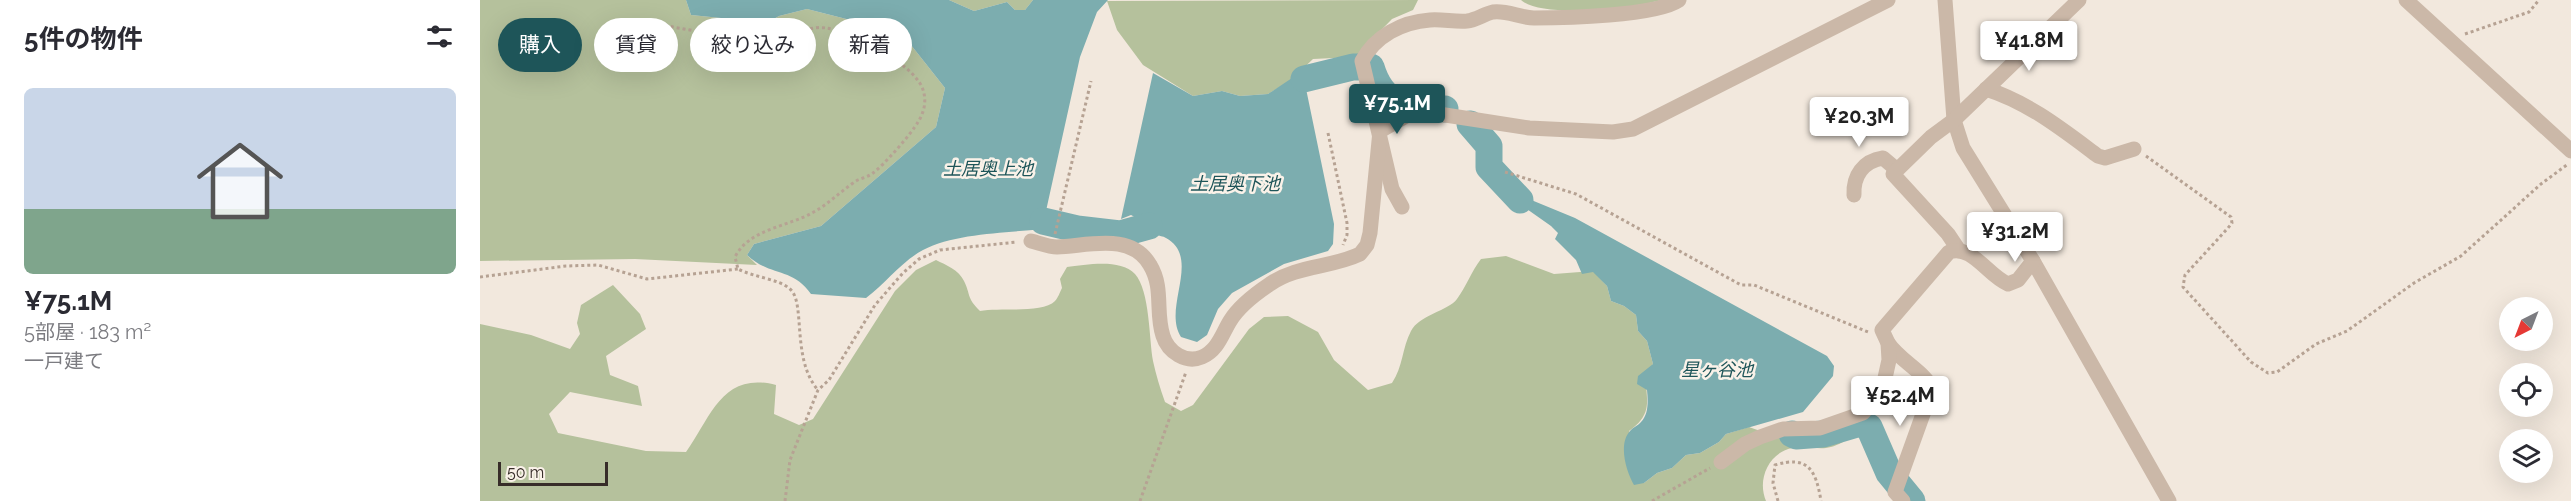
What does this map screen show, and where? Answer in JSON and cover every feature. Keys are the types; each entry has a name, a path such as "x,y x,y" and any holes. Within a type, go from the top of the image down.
{"street":[{"path":"1402,207 1392,189 1364,68 1367,52 1386,33 1405,25 1429,20 1467,21 1493,12 1531,18 1644,11 1664,7 1679,0"},
{"path":"1380,131 1406,116 1425,112 1529,128 1613,132 1633,129 1888,0"},
{"path":"1945,0 1954,120 1974,168 2033,261 2169,501"},
{"path":"1958,249 1948,234 1893,174 1931,137 1954,120 2079,0"},
{"path":"2406,0 2571,151"},
{"path":"1986,89 2004,95 2049,120 2098,156 2105,158 2134,149"},
{"path":"1031,241 1055,247 1107,242 1127,246 1140,253 1150,264 1159,285 1163,336 1178,356 1190,359 1203,357 1213,349 1242,306 1272,283 1291,272 1352,258 1360,254 1367,245 1380,131"},
{"path":"1854,195 1855,177 1869,162 1883,158 1896,170"},
{"path":"1721,462 1745,444 1768,434 1783,429 1820,428 1863,413 1881,393 1889,360 1885,325 1949,252 1958,249 1967,252 1998,280 2008,284 2018,280 2033,261"},
{"path":"1885,338 1898,357 1929,381 1932,389 1895,492 1903,501"}],"path":[{"path":"2450,40 2529,12 2539,0"},
{"path":"678,29 710,35 728,45 746,65 754,65 788,37 825,27 877,48 906,69 921,86 926,101 920,120 906,139 872,174 855,180 814,212 749,240 739,249 735,257 738,270"},
{"path":"1056,229 1091,81"},
{"path":"1326,264 1342,248 1347,235 1347,223 1328,133"},
{"path":"2134,149 2230,217 2232,223 2185,275 2183,287 2251,362 2268,373 2277,372 2316,344 2347,331 2414,283 2462,255 2541,184 2571,161"},
{"path":"1504,172 1576,194 1741,285 1754,285 1885,338"},
{"path":"785,501 790,460 818,390 830,380 875,304 919,259 940,250 969,245 1031,241"},
{"path":"480,277 566,266 598,265 647,279 738,270 760,279 777,282 790,289 797,298 801,359 808,379 818,390"},
{"path":"1140,501 1190,359"},
{"path":"1778,501 1773,483 1775,465 1796,460 1809,467 1819,486 1821,501"},
{"path":"1652,501 1721,462"}],"green space":[{"path":"480,0 686,0 691,15 721,18 690,18 690,72 816,72 816,18 776,18 807,9 842,18 828,18 828,72 912,72 912,46 945,88 936,127 821,226 754,244 747,255 757,265 635,259 480,261"},
{"path":"949,0 1033,0 1025,10 1015,10 1007,2 974,11"},
{"path":"1418,0 1413,10 1392,19 1355,57 1313,59 1290,81 1268,94 1240,96 1222,91 1193,96 1143,65 1117,30 1107,1"},
{"path":"1521,0 1661,0 1611,9 1567,10 1531,6"},
{"path":"1506,256 1554,274 1593,271 1607,286 1611,301 1624,306 1636,315 1638,331 1647,341 1653,364 1646,382 1645,414 1629,431 1644,483 1657,473 1672,468 1686,455 1700,453 1719,442 1726,434 1749,427 1777,437 1798,440 1839,433 1843,442 1828,448 1792,448 1777,455 1771,461 1764,476 1766,501 480,501 480,324 531,335 570,349 580,334 577,323 581,305 613,285 640,314 646,329 606,356 610,375 638,386 642,406 570,392 549,414 558,433 646,451 686,452 720,400 730,391 743,385 758,382 776,385 774,414 799,425 813,419 895,291 916,270 936,260 959,274 971,299 980,311 1031,309 1049,305 1059,295 1062,288 1060,279 1067,267 1112,264 1129,269 1135,274 1144,292 1153,361 1165,402 1181,411 1193,405 1249,329 1264,317 1288,316 1318,332 1334,360 1368,390 1392,383 1408,337 1415,326 1457,299 1481,259"}],"water":[{"name":"土居奥上池","path":"686,0 949,0 974,11 1007,2 1015,10 1025,10 1033,0 1108,0 1097,12 1080,57 1042,229 965,237 936,244 908,260 866,298 811,294 804,285 796,280 764,267 747,255 754,244 821,226 936,127 945,88 912,46 912,18 842,18 807,9 776,18 721,18 691,15"},
{"name":"土居奥下池","path":"1153,73 1193,96 1222,91 1240,96 1268,94 1298,74 1304,79 1334,224 1333,244 1328,251 1284,264 1232,293 1218,309 1207,335 1197,342 1181,337 1176,325 1182,270 1181,258 1176,247 1166,238 1154,233 1136,217 1131,215 1121,219"},
{"name":"星ヶ谷池","path":"1524,197 1575,218 1827,356 1834,366 1833,376 1803,412 1726,434 1719,442 1700,453 1686,455 1672,468 1657,473 1644,483 1634,485 1626,465 1624,443 1626,436 1644,419 1647,411 1647,390 1637,384 1638,376 1653,364 1647,341 1638,331 1636,315 1624,306 1611,301 1607,286 1593,272 1582,274 1576,260 1555,239 1558,233 1521,205 1520,200"}],"waterway":[{"path":"1304,79 1353,67 1371,67 1376,81 1390,98 1409,106 1445,109"},
{"path":"1470,124 1489,146 1489,167 1520,200"},
{"path":"1043,221 1077,229 1120,234 1149,226"},
{"path":"1792,434 1796,436 1823,434 1860,423 1869,427 1889,473 1912,501"}]}
